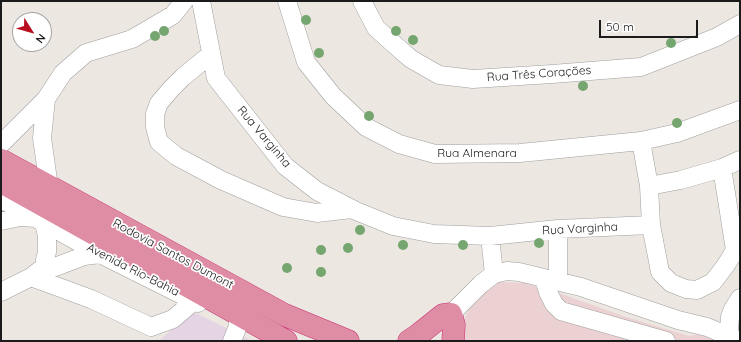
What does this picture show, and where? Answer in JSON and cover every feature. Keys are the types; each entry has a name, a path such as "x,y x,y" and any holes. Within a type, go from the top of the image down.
{"highway":[{"name":"Rodovia Santos Dumont","path":"1,160 285,315 348,341"},
{"name":"Rodovia Santos Dumont","path":"1,182 198,298 236,327 286,341"},
{"path":"409,341 444,315 451,314 454,324 453,341"}],"street":[{"path":"1,144 46,99 63,73 86,53 132,38 173,15 184,1"},
{"name":"Rua Varginha","path":"201,1 216,78 285,166 317,190 352,209 393,226 434,234 490,236 558,229 651,225"},
{"name":"Rua Almenara","path":"287,1 306,62 333,96 366,127 399,144 435,154 520,153 641,141 678,133 740,110"},
{"name":"Rua Três Corações","path":"362,1 376,28 411,59 439,75 473,78 641,67 717,37 740,24"},
{"path":"211,54 183,77 159,103 155,114 155,127 159,142 176,156 215,177 283,207 317,213 352,209"},
{"path":"46,99 42,138 49,187"},
{"path":"641,141 649,186 651,225 660,272 671,284 686,289 697,290 713,282 738,246 722,168"},
{"path":"649,186 681,180 722,168 740,160"},
{"name":"Avenida Rio-Bahia","path":"1,198 100,254 198,298"},
{"path":"1,221 20,217 40,220 47,236 47,252 45,260 48,265 55,267 84,256 100,254"},
{"path":"558,229 546,305 547,314 550,318 621,341"},
{"path":"490,236 494,274"},
{"path":"1,292 31,277 48,265"},
{"path":"451,314 481,284 494,274 507,271 519,272 550,284 581,287 678,320 707,327 735,339"},
{"path":"31,277 90,300 151,327 173,319 198,298"},
{"path":"550,284 554,304 561,311 666,341"},
{"path":"707,327 737,303"},
{"path":"735,339 729,329 729,323 730,317 737,303"},
{"path":"236,327 266,341"}],"shaded area":[{"path":"497,282 525,283 559,293 623,316 689,336 716,332 740,307 740,341 457,341 457,333 476,296"},
{"path":"192,311 252,341 159,341"}]}
